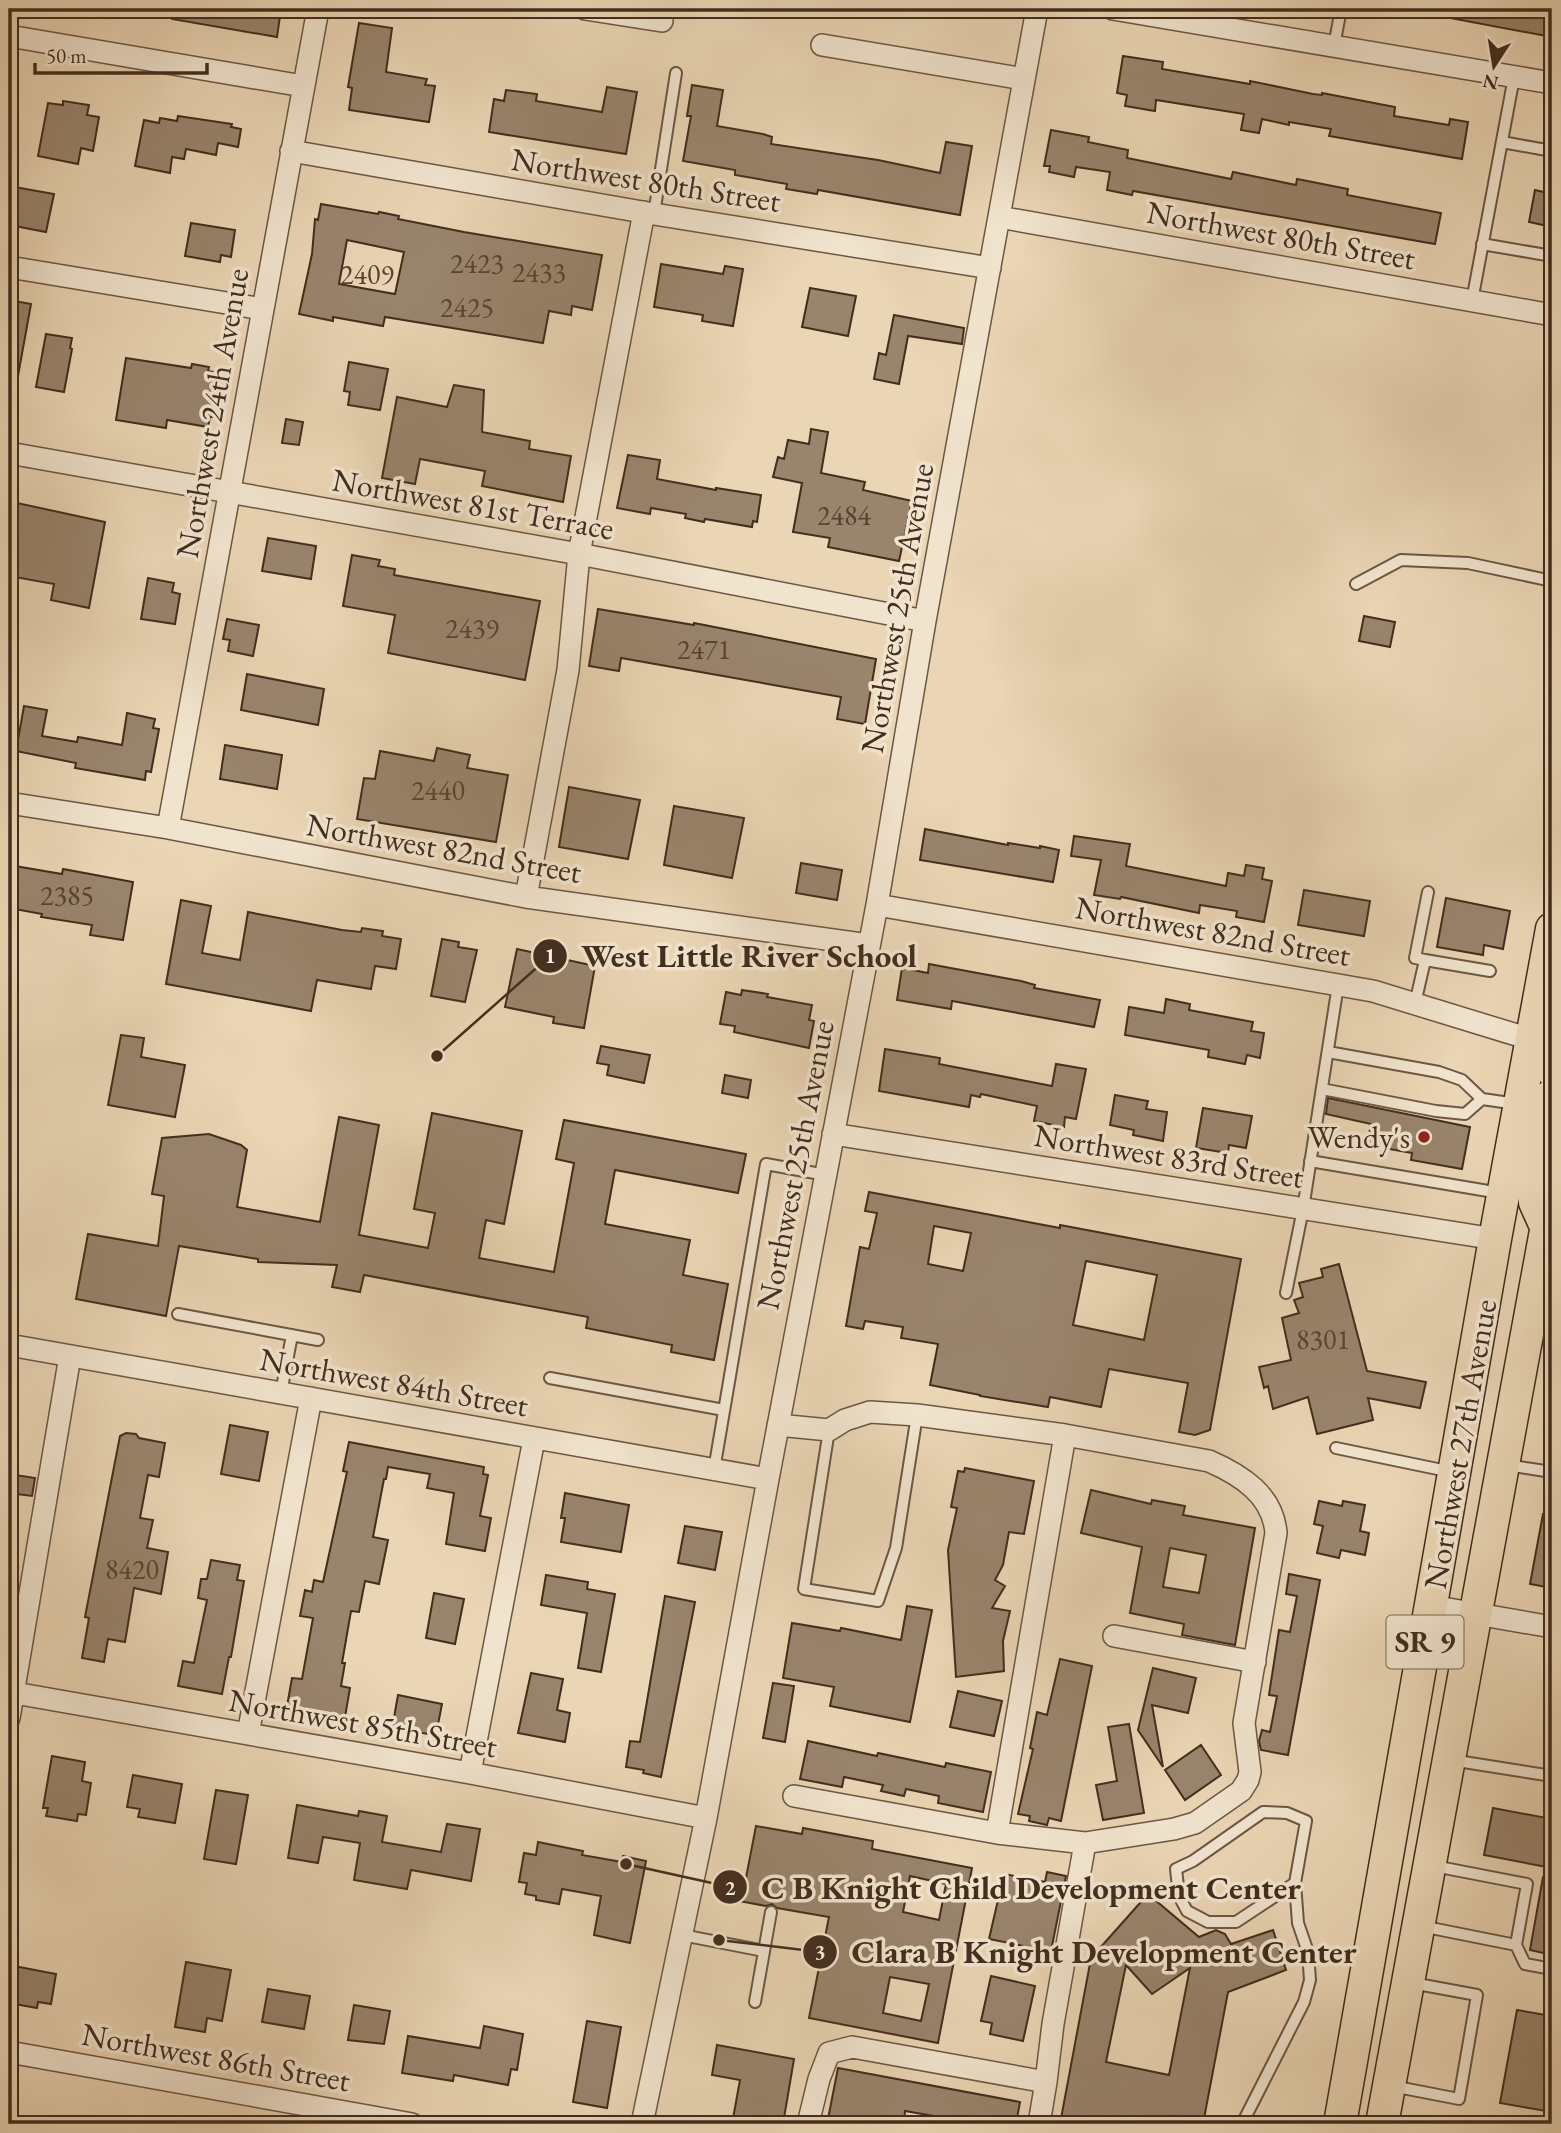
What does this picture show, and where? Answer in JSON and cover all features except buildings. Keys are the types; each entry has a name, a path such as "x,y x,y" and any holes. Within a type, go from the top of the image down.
{"main road":[{"name":"Northwest 27th Avenue","path":"1340,2124 1495,1240 1533,1040 1548,982 1552,929"},
{"path":"1533,1040 1547,1056 1552,1070"},
{"path":"1550,1212 1539,1215 1534,1190 1552,1095"},
{"name":"Northwest 27th Avenue","path":"1382,2124 1550,1212"},
{"path":"1495,1240 1523,1261 1536,1282"}],"street":[{"name":"Northwest 24th Avenue","path":"168,828 318,9"},
{"path":"585,9 662,21"},
{"name":"Northwest 25th Avenue","path":"642,2124 706,1818 877,905 925,621 1037,9"},
{"path":"1113,9 1552,83"},
{"path":"9,36 303,86"},
{"path":"822,45 1024,79"},
{"name":"Northwest 80th Street","path":"291,151 990,268"},
{"path":"526,897 568,670 579,554 649,213"},
{"name":"Northwest 80th Street","path":"999,217 1552,315"},
{"path":"9,267 263,309"},
{"name":"Northwest 81st Terrace","path":"9,453 579,554 925,621"},
{"name":"Northwest 82nd Street","path":"9,803 168,828 526,897 869,945"},
{"name":"Northwest 82nd Street","path":"877,905 1373,991 1533,1040"},
{"name":"Northwest 83rd Street","path":"833,1134 1495,1240"},
{"name":"Northwest 84th Street","path":"9,1345 768,1479"},
{"path":"9,1718 11,1693 70,1356"},
{"path":"248,1734 311,1398"},
{"path":"778,1425 829,1430 845,1420 870,1412 917,1415 1065,1435 1209,1461 1231,1471 1260,1493 1275,1519 1276,1533 1244,1723 1250,1772 1248,1780 1241,1791 1195,1823 1174,1829 1086,1843 997,1833 794,1796"},
{"path":"997,1833 1065,1435"},
{"path":"470,1773 534,1439"},
{"path":"1431,1606 1552,1628"},
{"path":"1114,1636 1255,1662"},
{"name":"Northwest 85th Street","path":"11,1693 470,1773 706,1818"},
{"path":"1039,2124 1053,2024 1086,1843"},
{"path":"808,2124 818,2079 829,2053 852,2047 1046,2082"},
{"name":"Northwest 86th Street","path":"9,2052 412,2124"}],"lane":[{"path":"1335,46 1341,9"},
{"path":"649,213 676,73"},
{"path":"1472,301 1514,77"},
{"path":"1502,142 1552,151"},
{"path":"1482,244 1552,256"},
{"path":"1356,584 1401,560 1468,563 1552,581"},
{"path":"1428,892 1415,958 1490,971"},
{"path":"1415,1004 1425,960"},
{"path":"1286,1293 1303,1209 1338,985"},
{"path":"1328,1052 1439,1072 1462,1080 1482,1099 1520,1105"},
{"path":"1322,1089 1465,1114 1482,1099"},
{"path":"1310,1161 1504,1194"},
{"path":"714,1470 766,1164 826,1175"},
{"path":"178,1314 318,1340"},
{"path":"281,1393 292,1335"},
{"path":"550,1378 724,1409"},
{"path":"829,1430 804,1589 878,1601 896,1548 917,1415"},
{"path":"1336,1448 1455,1473"},
{"path":"1504,1465 1552,1472"},
{"path":"1450,1760 1552,1776"},
{"path":"1242,2124 1304,2001 1310,1980 1308,1952 1298,1923 1295,1883 1306,1821 1287,1814 1263,1812 1193,1861 1176,1869 1179,1896 1187,1911 1209,1922 1236,1922 1295,1883"},
{"path":"1430,1865 1527,1884 1516,1945 1525,1964 1552,1969"},
{"path":"755,2002 771,1912"},
{"path":"1419,1926 1516,1945"},
{"path":"682,1935 764,1951"},
{"path":"1389,2086 1459,2099 1477,1995 1408,1982"}],"place":[{"name":"West Little River School","path":"437,1056"},
{"name":"Wendy's","path":"1424,1137"},
{"name":"C B Knight Child Development Center","path":"626,1864"},
{"name":"Clara B Knight Development Center","path":"719,1940"}]}
